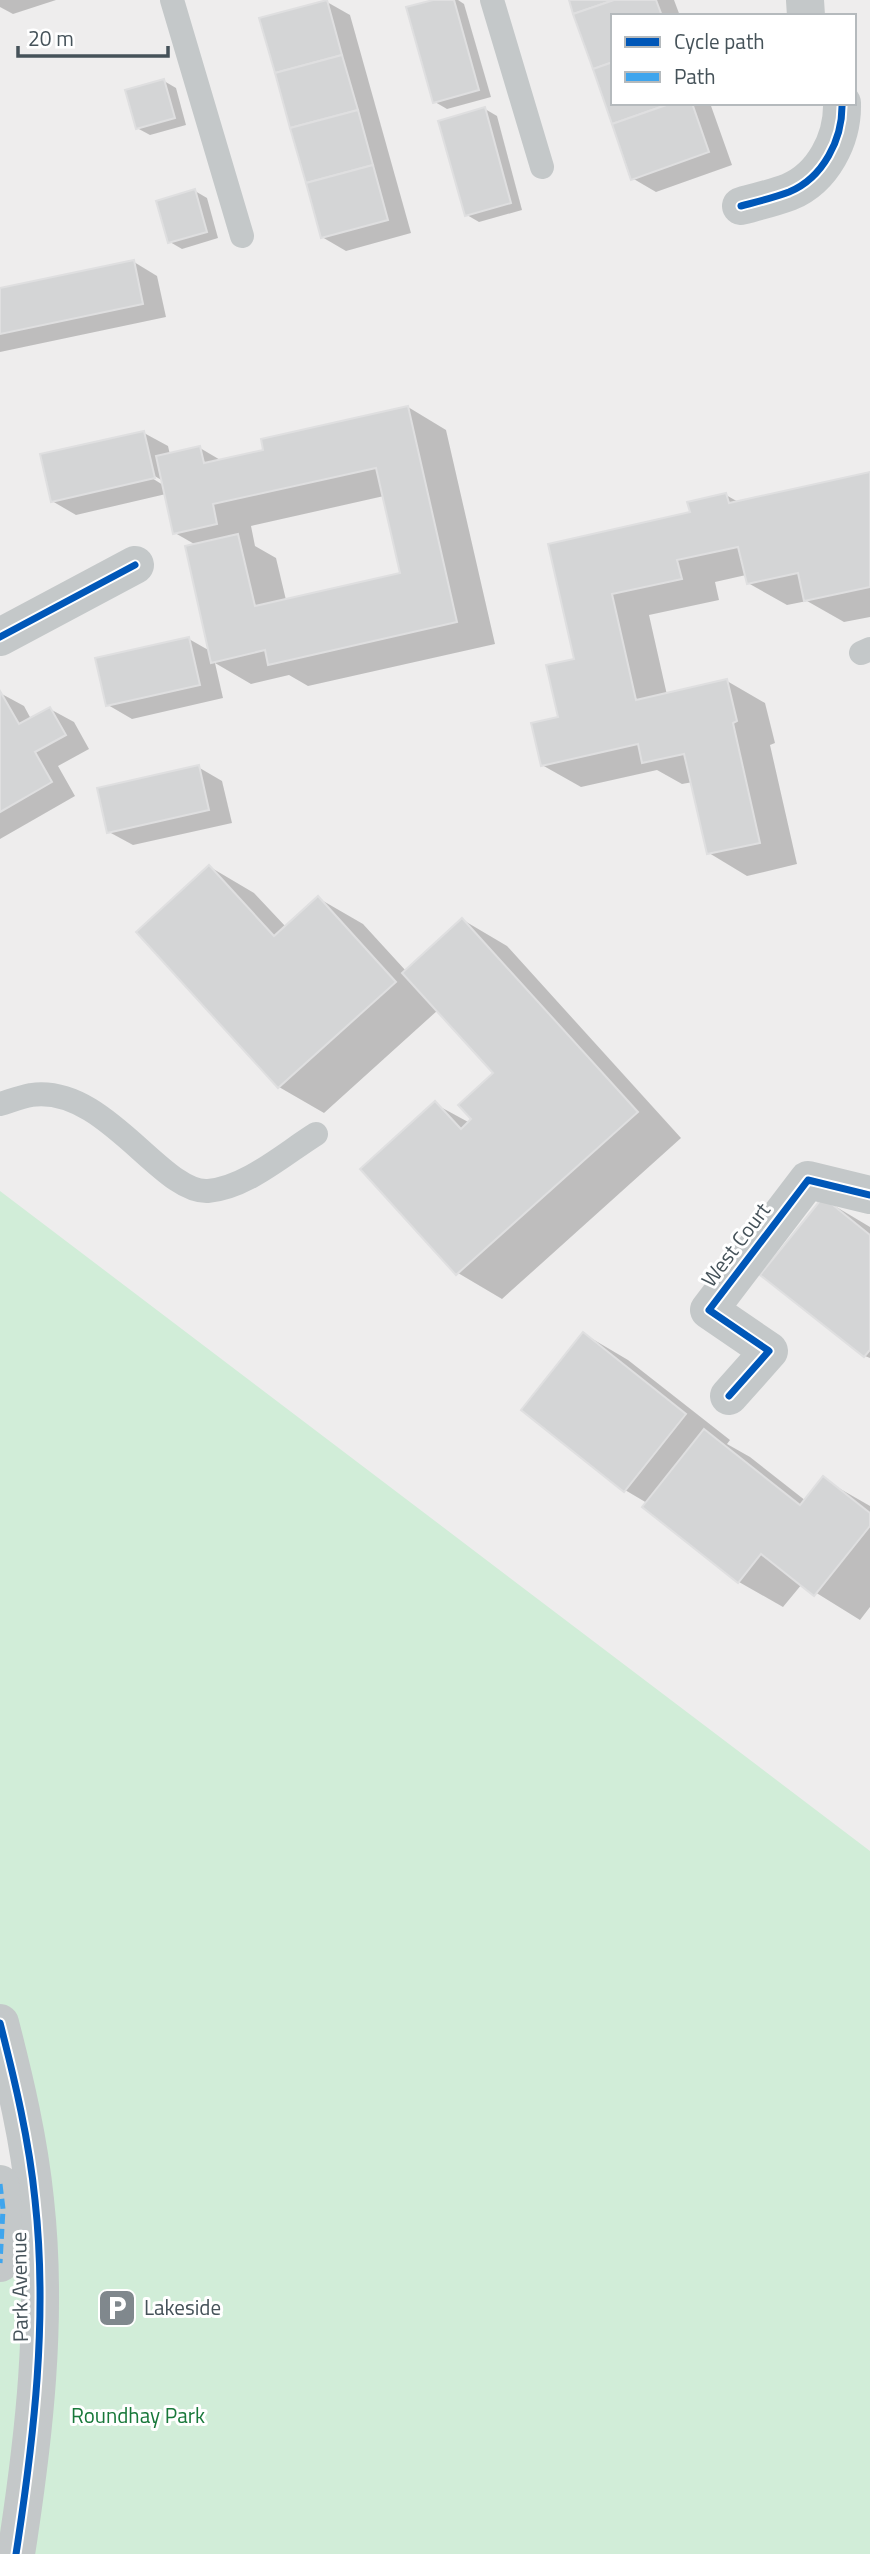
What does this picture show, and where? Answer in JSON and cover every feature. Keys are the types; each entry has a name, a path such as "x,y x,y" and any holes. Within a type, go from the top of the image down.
{"street":[{"path":"741,206 790,192 818,173 836,141 842,105"},
{"path":"0,637 135,565"},
{"name":"West Court","path":"729,1396 769,1351 709,1310 808,1180 870,1195"},
{"name":"Park Avenue","path":"0,2023 19,2097 35,2200 38,2341 34,2421 16,2554"},
{"path":"0,2184 3,2209 0,2263"}],"lane":[{"path":"172,0 242,236"},
{"path":"492,0 542,167"},
{"path":"0,1104 32,1095 62,1098 112,1123 190,1189 208,1191 234,1185 316,1134"}],"green space":[{"name":"Roundhay Park","path":"0,1191 870,1851 870,2554 0,2554 0,2196 35,2200 0,2023"}],"building":[{"path":"327,0 342,55 275,73 259,18"},
{"path":"433,0 454,0 479,90 433,103 406,7"},
{"path":"569,0 614,0 573,14"},
{"path":"614,0 656,0 661,14 611,14 611,63 593,69 573,14"},
{"path":"342,55 358,110 290,128 275,73"},
{"path":"611,63 611,105 666,105 612,124 593,69"},
{"path":"164,79 175,118 136,129 125,90"},
{"path":"666,105 693,105 709,152 631,180 612,124"},
{"path":"485,107 511,203 465,216 438,121"},
{"path":"358,110 373,165 306,183 290,128"},
{"path":"373,165 388,220 321,238 306,183"},
{"path":"195,189 207,232 168,243 156,201"},
{"path":"134,260 143,304 0,334 0,288"},
{"path":"408,406 457,622 268,665 265,650 211,663 185,546 238,534 255,606 400,573 376,468 213,504 217,524 173,534 156,456 200,446 204,463 263,450 261,439"},
{"path":"144,431 155,478 51,502 40,454"},
{"path":"870,472 870,587 804,601 798,573 747,584 738,547 677,560 682,579 612,594 636,700 727,679 737,721 733,723 760,843 707,854 684,754 642,763 638,744 541,766 531,723 558,717 546,665 574,659 548,544 690,512 687,502 726,493 729,503"},
{"path":"189,637 200,685 106,706 95,658"},
{"path":"0,691 19,724 50,707 66,735 35,752 52,782 0,812"},
{"path":"199,765 209,810 107,833 97,788"},
{"path":"209,865 274,936 318,896 396,982 278,1088 136,932"},
{"path":"462,918 638,1112 456,1275 360,1169 435,1101 461,1129 471,1119 458,1105 493,1073 402,973"},
{"path":"823,1197 870,1235 870,1350 864,1357 760,1275"},
{"path":"583,1332 686,1414 624,1492 521,1410"},
{"path":"704,1429 800,1505 823,1476 870,1513 870,1526 814,1596 761,1554 738,1583 642,1507"}],"marked path":[{"path":"0,2184 3,2209 0,2263"}],"cycle path":[{"path":"741,206 789,192 812,177 829,156 835,143 842,105"},
{"path":"0,637 135,565"},
{"path":"729,1396 769,1351 709,1310 808,1180 870,1195"},
{"path":"0,2023 29,2155 39,2244 37,2378 16,2554"}],"place":[{"name":"Lakeside","path":"117,2308"}]}
